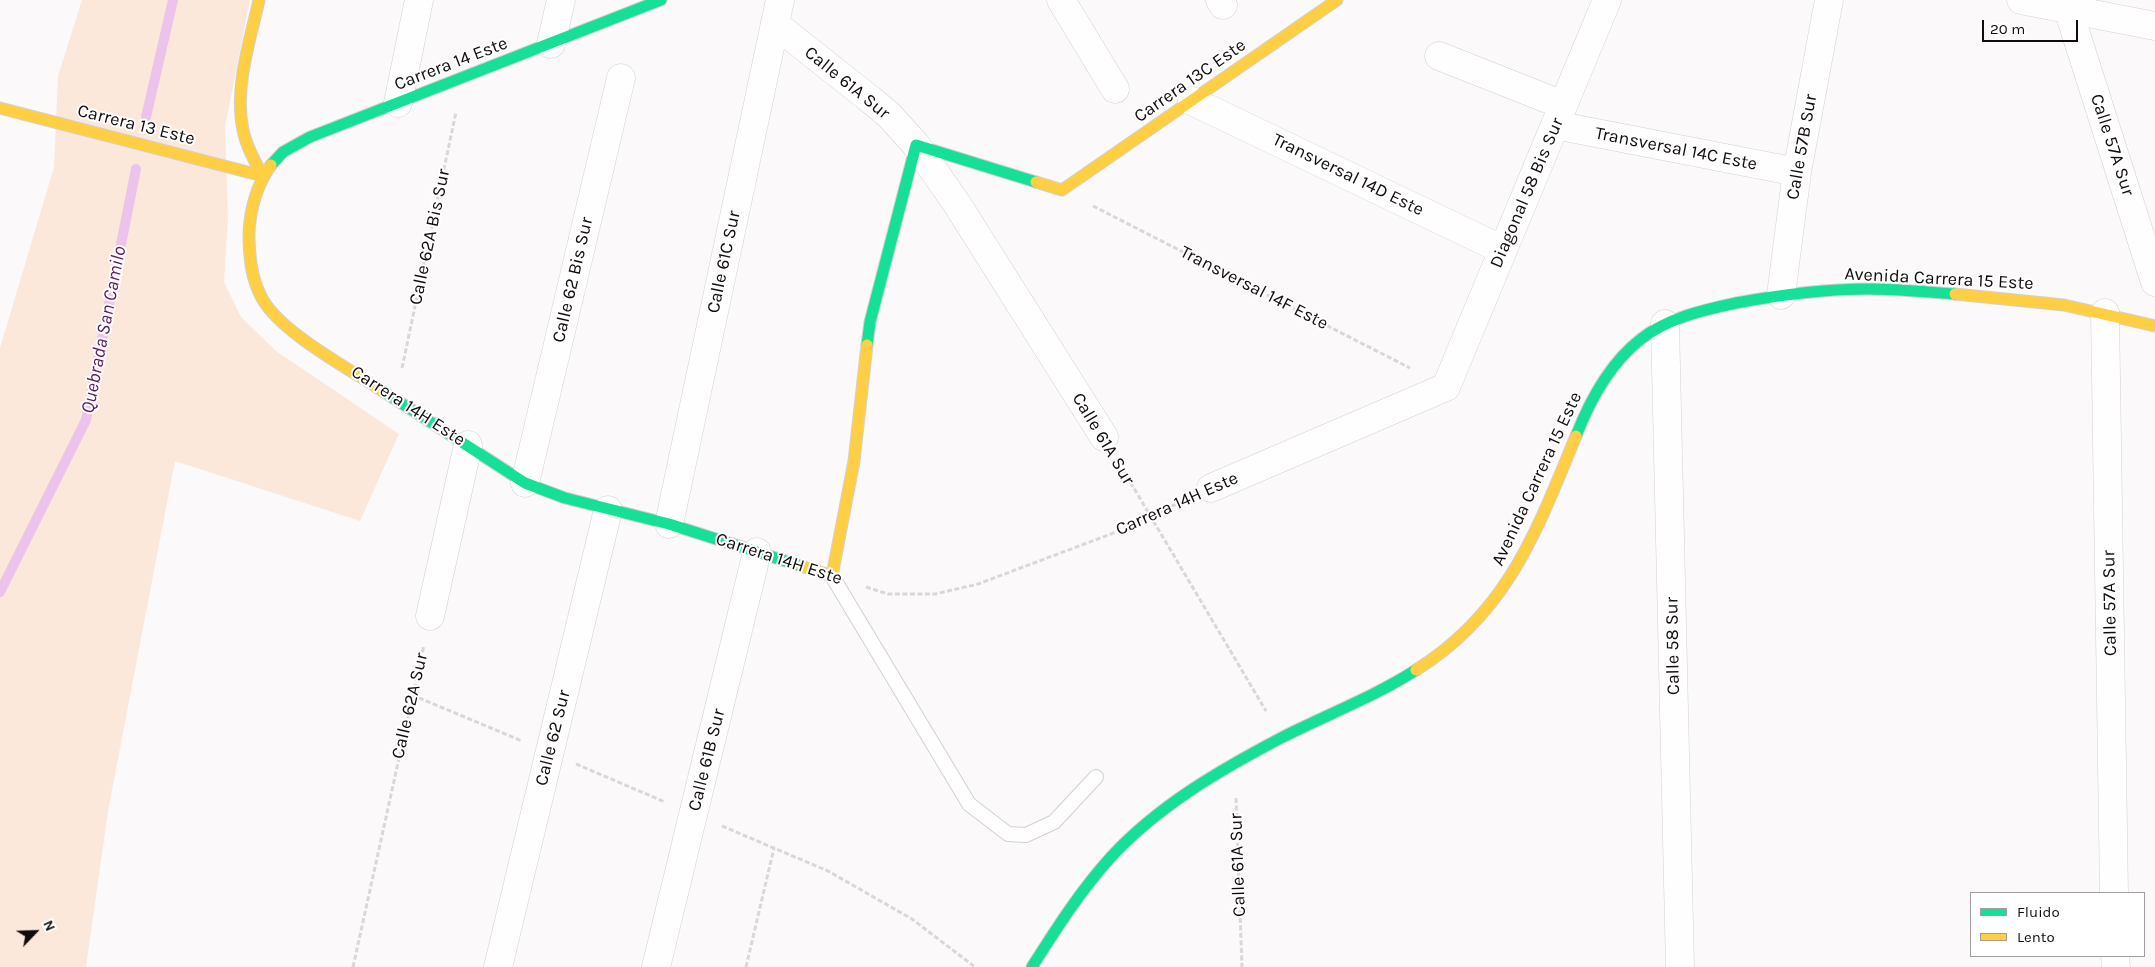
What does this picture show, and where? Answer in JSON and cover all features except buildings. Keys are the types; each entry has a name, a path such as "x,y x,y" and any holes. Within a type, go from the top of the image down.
{"street":[{"path":"260,0 244,78 242,106 243,129 251,154 263,176"},
{"path":"398,103 419,0"},
{"path":"552,44 561,0"},
{"name":"Carrera 14 Este","path":"263,176 276,158 304,140 661,0"},
{"path":"1061,0 1115,89"},
{"name":"Carrera 13C Este","path":"1062,190 1337,0"},
{"name":"Diagonal 58 Bis Sur","path":"1446,387 1607,0"},
{"name":"Calle 57B Sur","path":"1781,295 1797,172 1829,0"},
{"path":"2020,0 2155,26"},
{"name":"Calle 57A Sur","path":"2068,9 2155,282"},
{"name":"Calle 61A Sur","path":"777,12 877,105 916,146 957,204 1104,438"},
{"name":"Calle 61C Sur","path":"669,524 777,12"},
{"name":"Transversal 14C Este","path":"1439,56 1559,115 1797,172"},
{"name":"Calle 62 Bis Sur","path":"525,482 621,78"},
{"name":"Transversal 14D Este","path":"1192,100 1503,250"},
{"name":"Carrera 13 Este","path":"0,108 263,176"},
{"path":"832,576 854,461 870,322 916,146"},
{"name":"Calle 61A Sur","path":"916,146 1062,190"},
{"name":"Carrera 14H Este","path":"263,176 252,212 248,236 248,261 262,298 273,313 294,333 525,482 565,498 669,524 832,576"},
{"name":"Avenida Carrera 15 Este","path":"1032,967 1094,876 1126,842 1161,812 1235,763 1282,738 1392,686 1428,664 1472,627 1499,595 1526,554 1584,415 1596,392 1614,367 1636,343 1665,324 1690,314 1720,306 1781,295 1858,289 2015,299 2105,313 2155,326"},
{"name":"Calle 57A Sur","path":"2105,313 2114,892"},
{"name":"Calle 58 Sur","path":"1665,324 1680,967"},
{"name":"Carrera 14H Este","path":"1211,488 1446,387"},
{"path":"430,616 468,445"},
{"name":"Calle 62 Sur","path":"498,967 608,510"},
{"name":"Calle 61B Sur","path":"656,967 757,552"}],"lane":[{"path":"832,576 969,804 976,810 1008,834 1026,834 1054,822 1096,778"}],"path":[{"name":"Calle 62A Bis Sur","path":"396,398 464,77"},
{"name":"Transversal 14F Este","path":"1062,190 1446,387"},
{"name":"Calle 61A Sur","path":"1104,438 1282,738"},
{"name":"Carrera 14H Este","path":"832,576 888,594 935,594 978,584 1111,534 1211,488"},
{"name":"Calle 62A Sur","path":"352,967 430,616"},
{"name":"Calle 61A Sur","path":"1235,763 1242,967"},
{"path":"746,967 774,848"},
{"path":"912,919 974,967"}],"shaded area":[{"path":"82,0 250,0 225,127 228,218 224,282 241,317 276,351 399,434 360,521 175,461 108,811 86,967 0,967 0,348 54,167 58,76"}],"waterway":[{"name":"Quebrada San Camilo","path":"146,117 173,0"},
{"name":"Quebrada San Camilo","path":"0,592 86,420 136,169"}],"traffic: fast":[{"path":"271,165 283,152 310,137 661,0"},
{"path":"867,345 870,322 916,145 1036,182"},
{"path":"1576,436 1602,383 1620,359 1641,339 1674,320 1736,303 1818,291 1879,289 1955,294"},
{"path":"384,392 525,483 565,498 669,524 801,566"},
{"path":"1032,967 1089,883 1129,839 1169,805 1213,776 1258,750 1384,689 1416,670"}],"traffic: slow":[{"path":"259,0 244,65 240,98 246,142 263,176"},
{"path":"1036,182 1062,190 1337,0"},
{"path":"0,108 263,176"},
{"path":"271,165 258,189 249,233 250,259 253,276 259,292 273,313 301,338 384,392"},
{"path":"1955,294 2064,305 2155,326"},
{"path":"801,566 832,576 854,461 867,345"},
{"path":"1416,670 1448,647 1474,623 1497,596 1516,567 1532,536 1576,436"}]}
